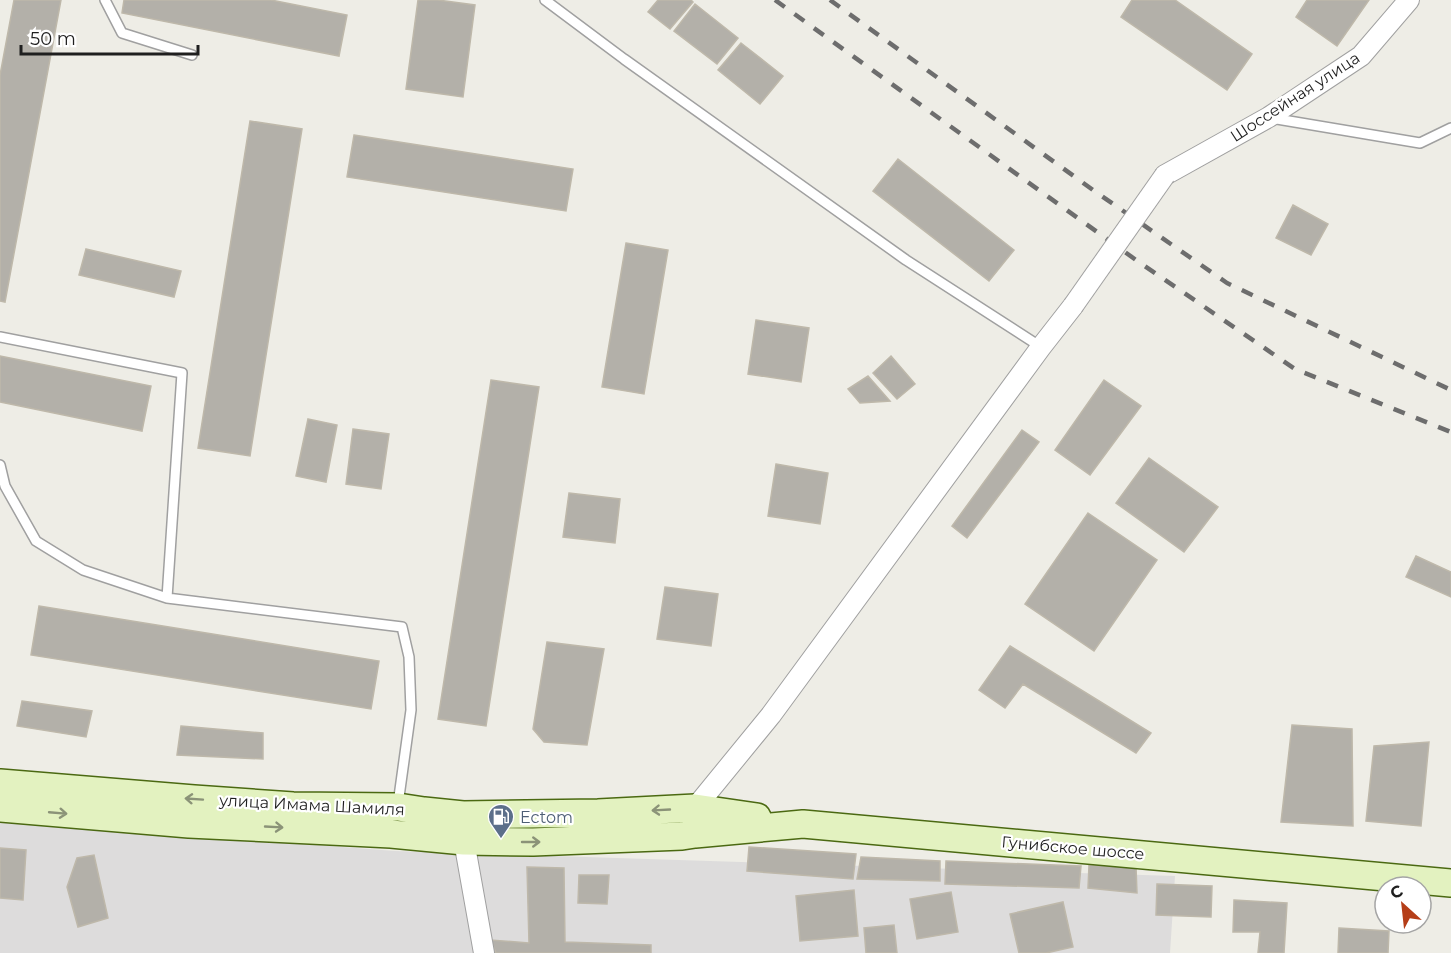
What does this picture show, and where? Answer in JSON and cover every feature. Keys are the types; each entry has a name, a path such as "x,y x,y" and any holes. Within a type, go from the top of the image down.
{"main road":[{"name":"улица Имама Шамиля","path":"0,783 293,806 398,807 424,811 464,828 544,842 682,837 695,821"},
{"name":"улица Имама Шамиля","path":"0,808 189,824 402,835 464,828"},
{"name":"Гунибское шоссе","path":"695,821 803,824 1451,883"}],"street":[{"name":"Шоссейная улица","path":"1041,347 1166,175 1269,117 1361,56 1409,0"},
{"path":"695,821 1041,347"},
{"path":"464,828 484,953"}],"lane":[{"path":"105,0 122,33 192,55"},
{"path":"545,0 906,260 1041,347"},
{"path":"1269,117 1420,142 1451,128"},
{"path":"0,337 182,373 167,598"},
{"path":"0,465 6,486 36,541 83,570 167,598 402,627 409,657 411,710 398,807"}],"shaded area":[{"path":"0,821 395,851 1175,876 1170,953 0,953"}],"building":[{"path":"14,0 61,0 5,302 0,301 0,75"},
{"path":"124,0 271,0 347,15 339,56 122,13"},
{"path":"418,0 475,5 463,97 406,89"},
{"path":"658,0 691,0 693,2 670,29 648,12"},
{"path":"1132,0 1175,0 1252,54 1227,90 1121,17"},
{"path":"1307,0 1369,0 1337,46 1296,17"},
{"path":"695,4 738,38 717,64 674,31"},
{"path":"741,43 783,76 760,104 718,70"},
{"path":"250,121 302,129 250,456 198,448"},
{"path":"354,135 573,169 566,211 347,177"},
{"path":"898,159 1014,250 989,281 873,191"},
{"path":"1293,205 1328,224 1311,255 1276,238"},
{"path":"626,243 668,250 644,394 602,387"},
{"path":"86,249 181,271 174,297 79,275"},
{"path":"756,320 809,328 801,382 748,374"},
{"path":"0,356 151,386 142,431 0,402"},
{"path":"891,356 915,384 897,399 873,373"},
{"path":"868,376 890,401 860,403 848,389"},
{"path":"491,380 539,387 486,726 438,719"},
{"path":"1104,380 1141,406 1090,475 1055,450"},
{"path":"308,419 337,425 326,482 296,476"},
{"path":"353,429 389,434 381,489 346,484"},
{"path":"1022,430 1039,442 967,538 952,526"},
{"path":"1149,458 1218,507 1184,552 1116,503"},
{"path":"776,464 828,473 820,524 768,516"},
{"path":"569,493 620,499 615,543 563,537"},
{"path":"1088,513 1157,560 1094,651 1025,604"},
{"path":"1416,556 1451,572 1451,597 1406,577"},
{"path":"665,587 718,594 711,646 657,639"},
{"path":"39,606 379,661 371,709 31,655"},
{"path":"547,642 604,649 587,745 544,742 533,729"},
{"path":"1010,646 1151,733 1136,753 1023,684 1005,708 979,690"},
{"path":"22,701 92,711 86,737 17,726"},
{"path":"1292,725 1352,729 1353,826 1281,822"},
{"path":"181,726 263,733 263,759 177,755"},
{"path":"1429,742 1421,826 1366,821 1374,746"},
{"path":"749,847 856,854 853,879 747,871"},
{"path":"0,848 26,850 23,900 0,898"},
{"path":"94,855 108,918 78,927 67,887 77,858"},
{"path":"861,857 940,861 940,881 857,879"},
{"path":"946,861 1081,866 1079,888 945,884"},
{"path":"1089,865 1136,867 1137,893 1088,888"},
{"path":"527,867 564,868 565,942 651,945 651,953 496,953 491,940 529,943"},
{"path":"579,875 609,875 607,904 578,903"},
{"path":"1157,884 1212,886 1211,917 1156,915"},
{"path":"854,890 858,936 800,941 796,896"},
{"path":"951,892 958,932 917,939 910,899"},
{"path":"1234,900 1287,903 1284,953 1258,953 1260,932 1233,932"},
{"path":"1063,902 1073,947 1046,953 1019,953 1010,914"},
{"path":"894,925 897,953 866,953 864,928"},
{"path":"1339,928 1373,930 1373,935 1389,935 1388,953 1338,953"}],"railway":[{"path":"775,0 1136,260 1295,369 1451,432"},
{"path":"830,0 1093,190 1227,283 1451,390"}],"place":[{"name":"Ectom","path":"501,840"}]}
